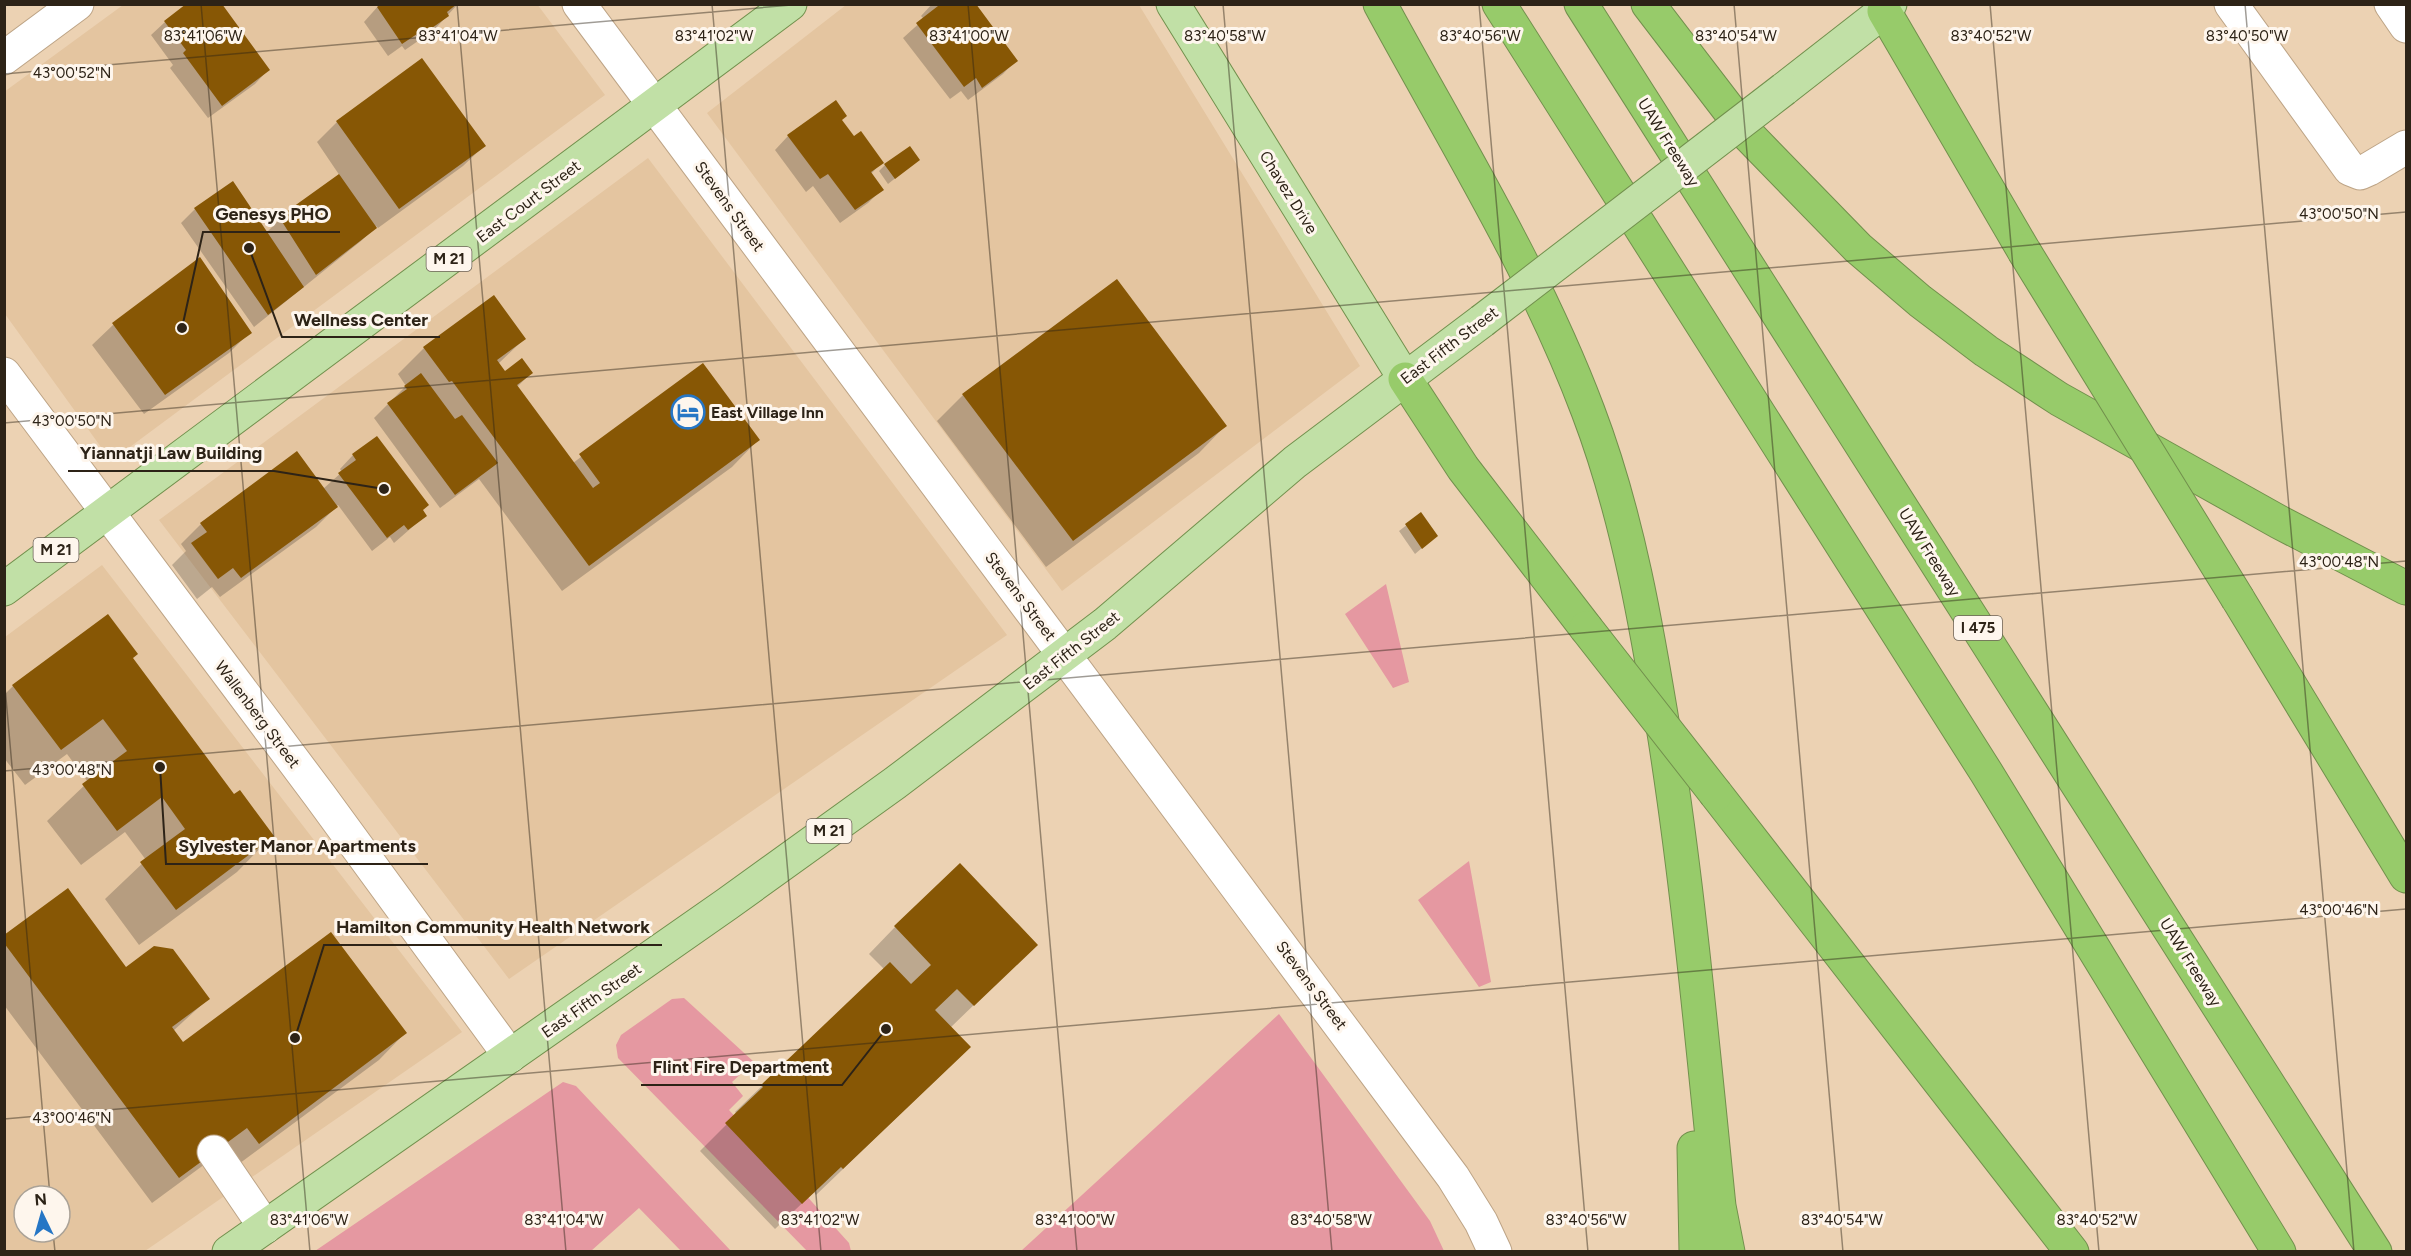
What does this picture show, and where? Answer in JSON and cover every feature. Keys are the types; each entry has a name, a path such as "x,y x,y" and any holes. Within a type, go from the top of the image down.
{"highway":[{"path":"1380,4 1524,270 1564,354 1589,412 1620,510 1639,587 1653,662 1679,828 1719,1206 1728,1251"},
{"path":"1499,4 1986,772 2279,1251"},
{"name":"UAW Freeway","path":"1581,4 2375,1251"},
{"path":"1648,4 1749,136 1858,248 1920,301 1986,351 2059,399 2279,522 2406,588"},
{"path":"1885,7 2024,251 2406,876"},
{"path":"1405,379 1463,468 2072,1251"},
{"path":"2279,522 2406,600"},
{"path":"1679,828 1694,1148 1696,1251"}],"main road":[{"name":"East Court Street","path":"4,589 790,4"},
{"name":"Chavez Drive","path":"1173,4 1405,379"},
{"name":"East Fifth Street","path":"229,1251 797,855 1065,655 1121,611 1269,484 1784,89 1885,7"}],"street":[{"path":"4,58 77,4"},
{"name":"Stevens Street","path":"579,4 1454,1177 1481,1222 1495,1251"},
{"path":"2231,4 2350,169 2360,172 2404,154"},
{"path":"2391,4 2406,26"},
{"name":"Wallenberg Street","path":"4,374 510,1056"},
{"path":"214,1152 265,1227"}],"shaded area":[{"path":"537,4 605,95 111,461 5,314 4,92 123,5"},
{"path":"846,5 1139,5 1360,366 1062,591 707,113"},
{"path":"648,158 1007,635 509,979 159,520"},
{"path":"102,565 462,1032 145,1251 5,1252 5,637"},
{"path":"1386,584 1409,682 1393,688 1345,614"},
{"path":"1469,861 1491,982 1479,987 1418,900"},
{"path":"684,998 754,1062 732,1082 743,1096 729,1110 849,1243 851,1251 807,1251 618,1058 616,1045 621,1035 672,999"},
{"path":"1279,1014 1430,1221 1444,1251 1021,1251"},
{"path":"563,1082 576,1086 731,1251 681,1251 639,1208 591,1251 315,1251"}],"building":[{"path":"186,4 222,4 270,70 222,106 183,53 186,50 164,21"},
{"path":"381,4 457,4 447,12 449,16 419,37 417,34 402,44 377,7"},
{"path":"937,4 976,4 1018,61 982,88 976,78 964,87 916,23 938,6"},
{"path":"422,58 486,146 399,209 336,121"},
{"path":"836,100 847,116 842,120 854,136 861,131 884,163 871,172 884,190 855,210 828,174 820,179 787,135"},
{"path":"910,146 920,160 895,179 884,164"},
{"path":"339,174 377,228 316,275 279,217"},
{"path":"233,181 304,287 268,315 194,208"},
{"path":"200,257 252,333 165,395 112,323"},
{"path":"1117,279 1227,426 1073,541 962,394"},
{"name":"East Village Inn","path":"494,295 526,339 497,360 505,371 522,358 533,373 517,385 593,488 600,483 579,454 703,363 760,440 589,566 452,381 449,382 423,347"},
{"path":"421,373 455,419 462,415 498,463 455,495 387,403 407,389 404,386"},
{"path":"377,436 429,505 423,510 427,516 408,530 404,525 387,538 338,473 356,460 352,454"},
{"path":"297,451 338,507 241,578 233,568 218,579 191,543 207,532 200,523"},
{"path":"1421,512 1438,536 1422,549 1405,524"},
{"path":"108,614 138,654 133,658 234,794 240,790 274,836 176,910 140,862 185,829 162,797 117,831 82,784 127,751 103,719 61,750 12,685"},
{"path":"960,863 1038,945 974,1006 957,989 935,1010 971,1047 843,1169 841,1167 802,1204 725,1123 763,1087 761,1085 890,962 911,984 931,965 894,926"},
{"path":"68,888 126,967 154,946 173,949 210,999 172,1027 183,1042 331,932 407,1033 259,1144 247,1128 179,1178 4,943 4,935"}],"place":[{"name":"Wellness Center","path":"249,248"},
{"name":"Genesys PHO","path":"182,328"},
{"name":"East Village Inn","path":"688,412"},
{"name":"Yiannatji Law Building","path":"384,489"},
{"name":"Sylvester Manor Apartments","path":"160,767"},
{"name":"Flint Fire Department","path":"886,1029"},
{"name":"Hamilton Community Health Network","path":"295,1038"}]}
